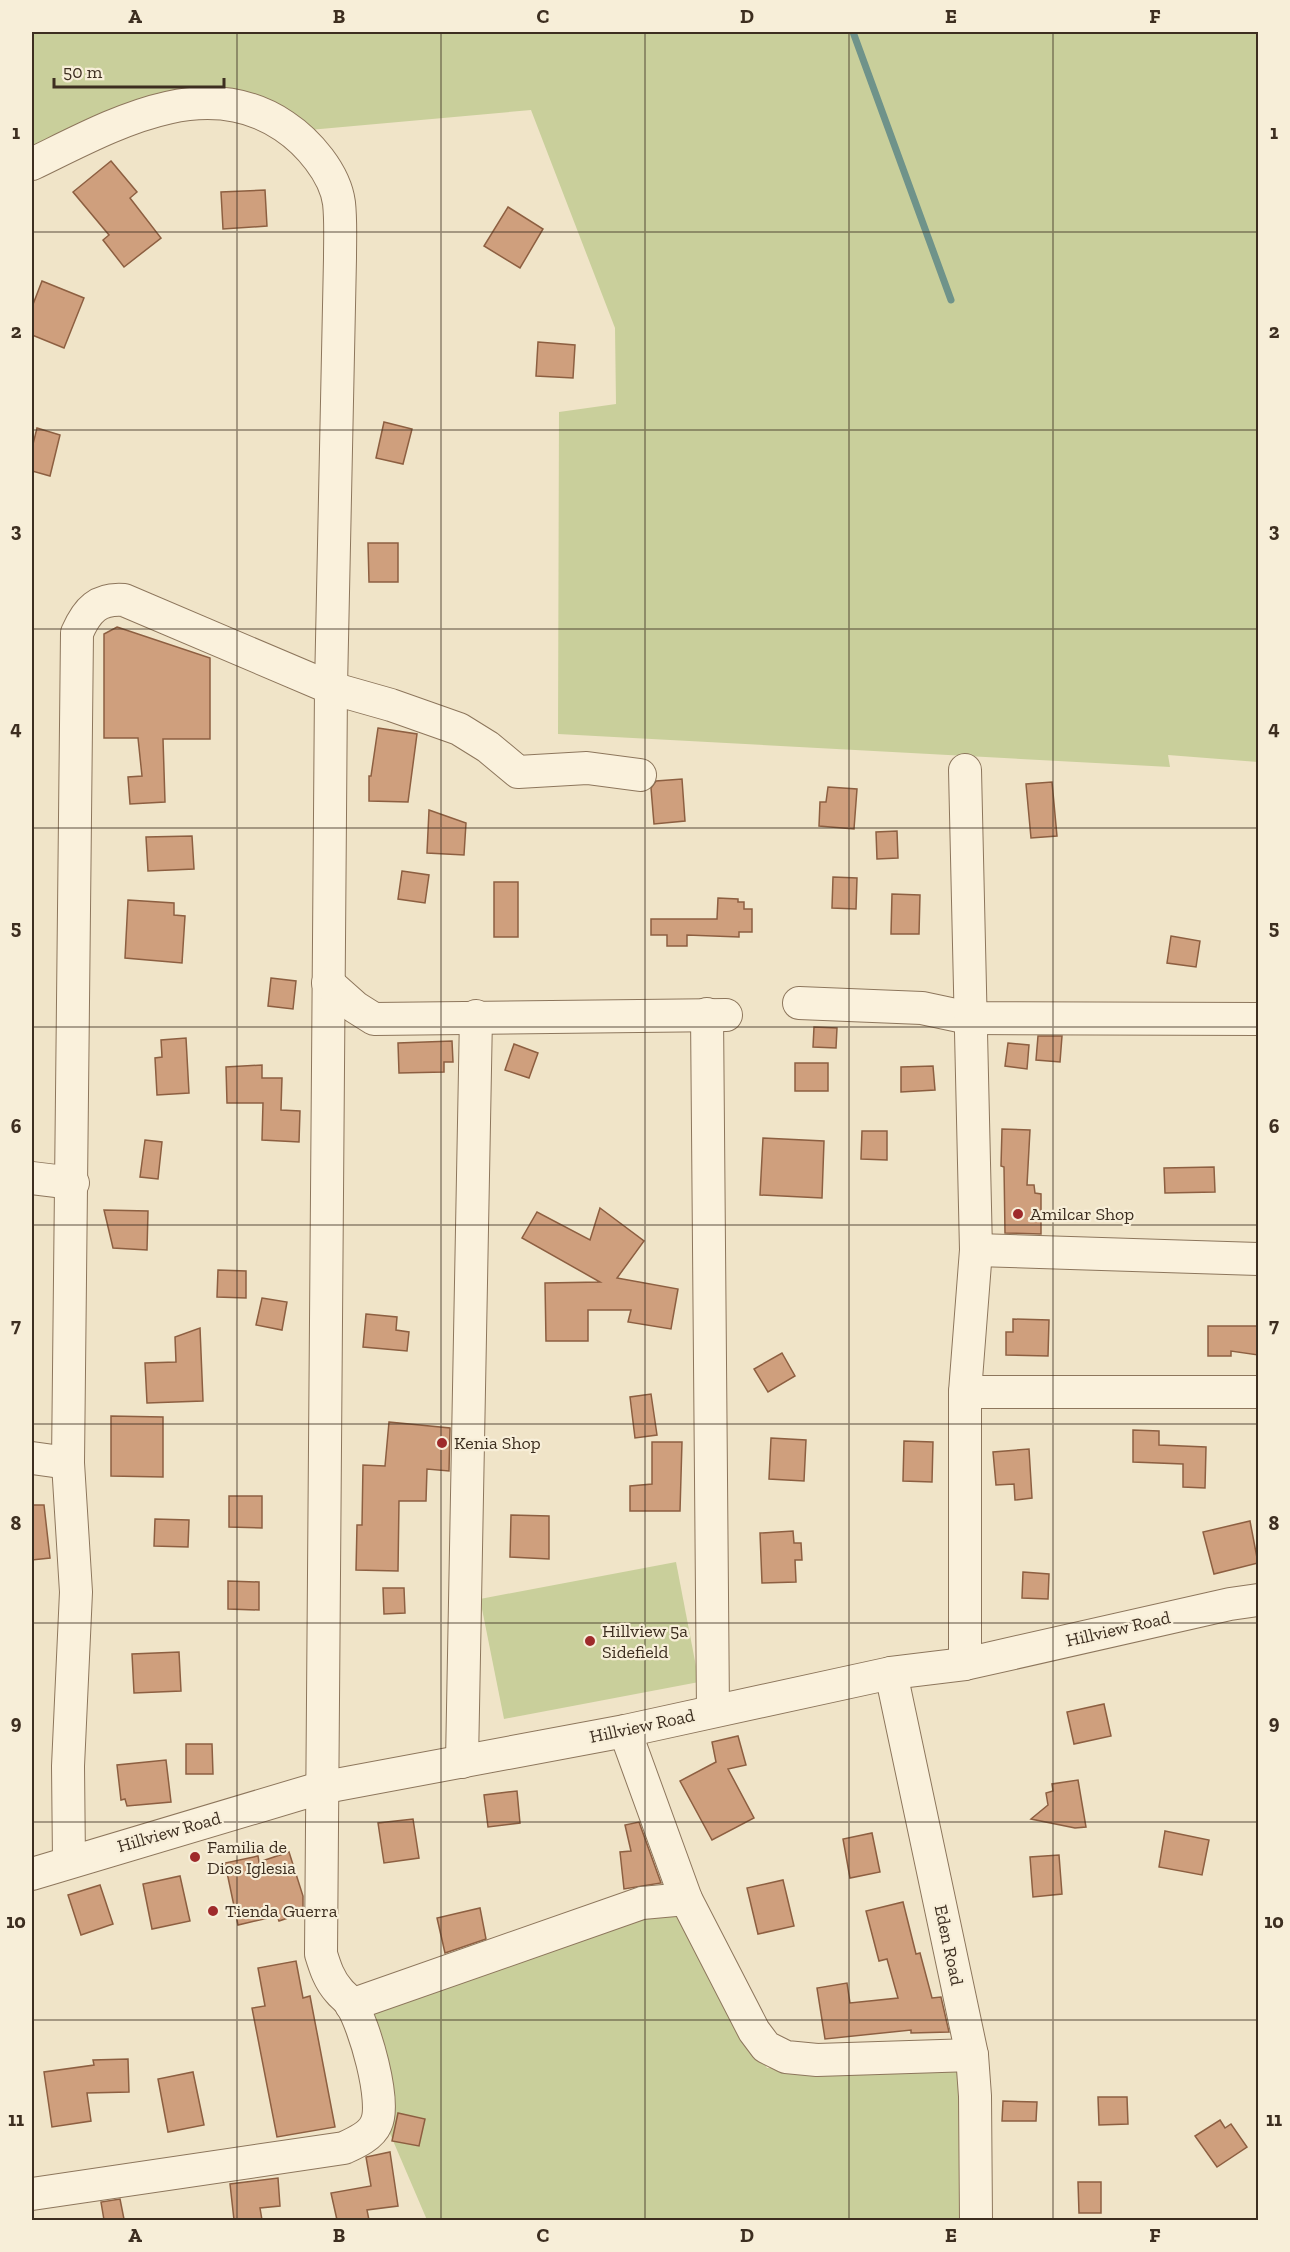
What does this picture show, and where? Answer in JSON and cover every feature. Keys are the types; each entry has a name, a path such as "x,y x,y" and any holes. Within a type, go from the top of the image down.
{"street":[{"path":"32,164 122,121 194,103 219,101 245,106 272,118 298,135 331,178 339,201 340,258 331,688 320,1788 321,1954 332,1980 351,2005 378,2080 381,2107 376,2125 362,2139 344,2148 32,2194"},
{"path":"69,1861 68,1766 76,1592 68,1463 77,633 82,620 92,609 108,599 124,600 331,688 391,705 459,729 488,747 518,771 587,768 640,775"},
{"path":"965,770 976,1250 965,1392 965,1664"},
{"path":"328,983 355,1007 374,1019 476,1016 716,1015 714,1711"},
{"path":"799,1003 922,1008 969,1018 1258,1019"},
{"path":"462,1762 476,1016"},
{"path":"32,1178 72,1183"},
{"path":"976,1250 1258,1259"},
{"path":"965,1392 1258,1392"},
{"path":"32,1458 68,1463"},
{"name":"Hillview Road","path":"32,1874 69,1861 320,1788 625,1731 891,1673 965,1664 1230,1604 1258,1600"},
{"name":"Eden Road","path":"891,1673 972,2055 975,2096 976,2220"},
{"path":"625,1731 686,1899 754,2031 766,2047 786,2057 817,2060 972,2055"},
{"path":"351,2005 642,1903 686,1899"}],"green space":[{"path":"32,32 1258,32 1258,762 1168,755 1170,767 558,734 559,412 616,404 615,328 531,110 298,131 245,102 32,156"},
{"name":"Hillview 5a Sidefield","path":"676,1562 699,1682 504,1719 480,1599"},
{"path":"675,1908 767,2068 957,2062 967,2220 427,2220 388,2129 361,2013"}],"building":[{"path":"111,161 137,192 130,198 161,238 124,267 103,240 109,235 73,192"},
{"path":"265,190 267,226 223,229 221,192"},
{"path":"508,207 543,229 520,268 484,246"},
{"path":"42,281 84,298 64,348 32,335 32,307"},
{"path":"538,342 575,345 573,378 536,376"},
{"path":"384,422 412,429 403,464 376,458"},
{"path":"37,428 60,435 50,476 32,471 32,448"},
{"path":"368,543 398,543 398,582 369,582"},
{"path":"117,627 210,658 210,739 163,739 165,802 130,804 128,777 142,776 138,738 104,738 104,634"},
{"path":"378,728 417,734 408,802 369,801 369,776 371,776"},
{"path":"682,779 685,821 654,824 651,788 656,781"},
{"path":"1052,782 1057,836 1031,838 1026,784"},
{"path":"828,787 857,789 854,829 819,826 820,802 826,802"},
{"path":"429,810 466,823 464,855 427,853"},
{"path":"897,831 898,858 877,859 876,832"},
{"path":"192,836 194,869 148,871 146,837"},
{"path":"402,871 429,875 425,903 398,899"},
{"path":"833,877 857,878 856,909 832,908"},
{"path":"494,882 518,882 518,937 494,937"},
{"path":"892,894 920,895 919,934 891,934"},
{"path":"718,898 738,899 738,902 744,902 744,909 752,909 752,932 739,932 739,937 687,935 687,946 667,946 667,935 651,935 651,919 717,919"},
{"path":"128,900 174,903 174,915 185,916 182,963 125,958"},
{"path":"1171,936 1200,941 1196,967 1167,963"},
{"path":"271,978 296,981 293,1009 268,1006"},
{"path":"814,1027 837,1028 836,1048 813,1047"},
{"path":"1038,1036 1062,1036 1060,1062 1036,1060"},
{"path":"186,1038 189,1093 157,1095 155,1058 162,1057 161,1040"},
{"path":"452,1041 453,1062 444,1062 444,1072 399,1073 398,1043"},
{"path":"1008,1043 1029,1045 1027,1069 1005,1066"},
{"path":"514,1044 538,1053 529,1078 505,1070"},
{"path":"795,1063 828,1063 828,1091 795,1091"},
{"path":"262,1065 262,1078 282,1078 281,1110 300,1111 299,1142 262,1140 263,1103 227,1103 226,1067"},
{"path":"933,1066 935,1090 901,1092 901,1067"},
{"path":"1002,1129 1030,1130 1027,1185 1034,1185 1035,1193 1041,1194 1041,1234 1005,1233 1004,1167 1001,1166"},
{"path":"862,1131 887,1131 887,1160 861,1159"},
{"path":"763,1138 824,1141 822,1198 760,1195"},
{"path":"145,1140 162,1142 158,1179 140,1177"},
{"path":"1214,1167 1215,1192 1165,1193 1164,1168"},
{"path":"600,1208 644,1241 617,1278 678,1289 671,1329 628,1322 631,1310 588,1310 588,1341 546,1341 545,1283 600,1282 522,1238 537,1212 590,1240"},
{"path":"104,1210 148,1211 147,1250 113,1248"},
{"path":"218,1270 246,1271 246,1298 217,1297"},
{"path":"262,1298 287,1302 282,1330 256,1325"},
{"path":"366,1314 397,1317 396,1330 409,1332 407,1351 363,1347"},
{"path":"1013,1319 1049,1320 1048,1356 1006,1355 1006,1332 1013,1332"},
{"path":"1208,1326 1258,1326 1258,1355 1231,1351 1231,1356 1208,1356"},
{"path":"200,1328 203,1401 147,1403 145,1363 176,1362 175,1337"},
{"path":"782,1353 795,1376 768,1392 754,1369"},
{"path":"651,1394 657,1435 635,1438 630,1397"},
{"path":"111,1416 163,1417 163,1477 111,1476"},
{"path":"389,1422 450,1428 449,1471 427,1469 426,1501 399,1501 398,1571 356,1570 357,1525 362,1525 363,1465 385,1466"},
{"path":"1133,1430 1159,1431 1159,1445 1206,1447 1205,1488 1183,1487 1183,1464 1133,1462"},
{"path":"771,1438 806,1440 804,1481 769,1479"},
{"path":"904,1441 933,1442 932,1482 903,1481"},
{"path":"652,1442 682,1442 680,1511 630,1511 630,1486 652,1484"},
{"path":"1029,1449 1032,1498 1015,1500 1014,1484 996,1485 993,1452"},
{"path":"229,1496 262,1496 262,1528 229,1527"},
{"path":"32,1505 44,1505 50,1558 32,1560"},
{"path":"511,1515 549,1516 549,1559 510,1557"},
{"path":"155,1519 189,1520 188,1547 154,1546"},
{"path":"1250,1521 1258,1563 1214,1574 1203,1532"},
{"path":"793,1531 794,1543 801,1543 802,1560 795,1560 796,1582 762,1583 760,1533"},
{"path":"1023,1572 1049,1574 1048,1599 1022,1598"},
{"path":"228,1581 259,1582 259,1610 228,1609"},
{"path":"383,1588 404,1588 405,1613 384,1614"},
{"path":"179,1652 181,1691 134,1693 132,1654"},
{"path":"1104,1704 1111,1736 1074,1744 1067,1712"},
{"path":"738,1736 746,1765 728,1769 754,1818 712,1840 680,1781 716,1762 712,1742"},
{"path":"186,1744 212,1744 213,1774 186,1774"},
{"path":"166,1760 171,1802 127,1806 125,1799 121,1800 117,1765"},
{"path":"1078,1780 1086,1827 1075,1828 1031,1819 1048,1805 1046,1793 1053,1791 1052,1784"},
{"path":"517,1791 520,1823 488,1827 484,1795"},
{"path":"413,1819 419,1858 384,1863 378,1823"},
{"path":"639,1822 661,1883 624,1889 620,1852 631,1851 625,1825"},
{"path":"1165,1831 1209,1840 1202,1875 1159,1867"},
{"path":"872,1833 880,1872 850,1878 843,1839"},
{"path":"289,1852 303,1896 303,1913 279,1921 277,1916 238,1925 225,1863 258,1856 259,1862"},
{"path":"1059,1855 1062,1894 1033,1897 1030,1857"},
{"path":"180,1876 190,1921 152,1929 143,1884"},
{"path":"783,1880 794,1926 758,1934 747,1888"},
{"path":"100,1885 113,1924 81,1935 68,1895"},
{"path":"903,1902 916,1954 920,1953 932,1998 941,1997 949,2032 911,2033 911,2030 825,2039 817,1988 847,1983 850,2003 898,1998 887,1959 879,1961 866,1911"},
{"path":"480,1908 486,1939 445,1953 437,1918"},
{"path":"296,1961 303,1998 310,1996 335,2127 277,2137 252,2008 265,2006 258,1968"},
{"path":"128,2059 129,2092 87,2093 91,2121 52,2127 44,2072 94,2065 93,2060"},
{"path":"193,2072 204,2125 168,2132 158,2079"},
{"path":"1098,2097 1127,2097 1128,2124 1099,2125"},
{"path":"1003,2101 1037,2102 1036,2121 1002,2121"},
{"path":"398,2113 425,2119 419,2146 392,2141"},
{"path":"1220,2120 1225,2128 1231,2124 1247,2147 1217,2167 1195,2136"},
{"path":"390,2152 398,2206 367,2210 369,2220 337,2220 331,2193 371,2186 366,2157"},
{"path":"278,2178 280,2206 260,2208 262,2220 234,2220 230,2184"},
{"path":"1078,2182 1101,2182 1101,2213 1079,2213"},
{"path":"120,2199 124,2219 104,2220 101,2202"}],"waterway":[{"path":"853,32 951,300"}],"place":[{"name":"Amilcar Shop","path":"1018,1214"},
{"name":"Kenia Shop","path":"442,1443"},
{"name":"Hillview 5a Sidefield","path":"590,1641"},
{"name":"Familia de Dios Iglesia","path":"195,1857"},
{"name":"Tienda Guerra","path":"213,1911"}]}
